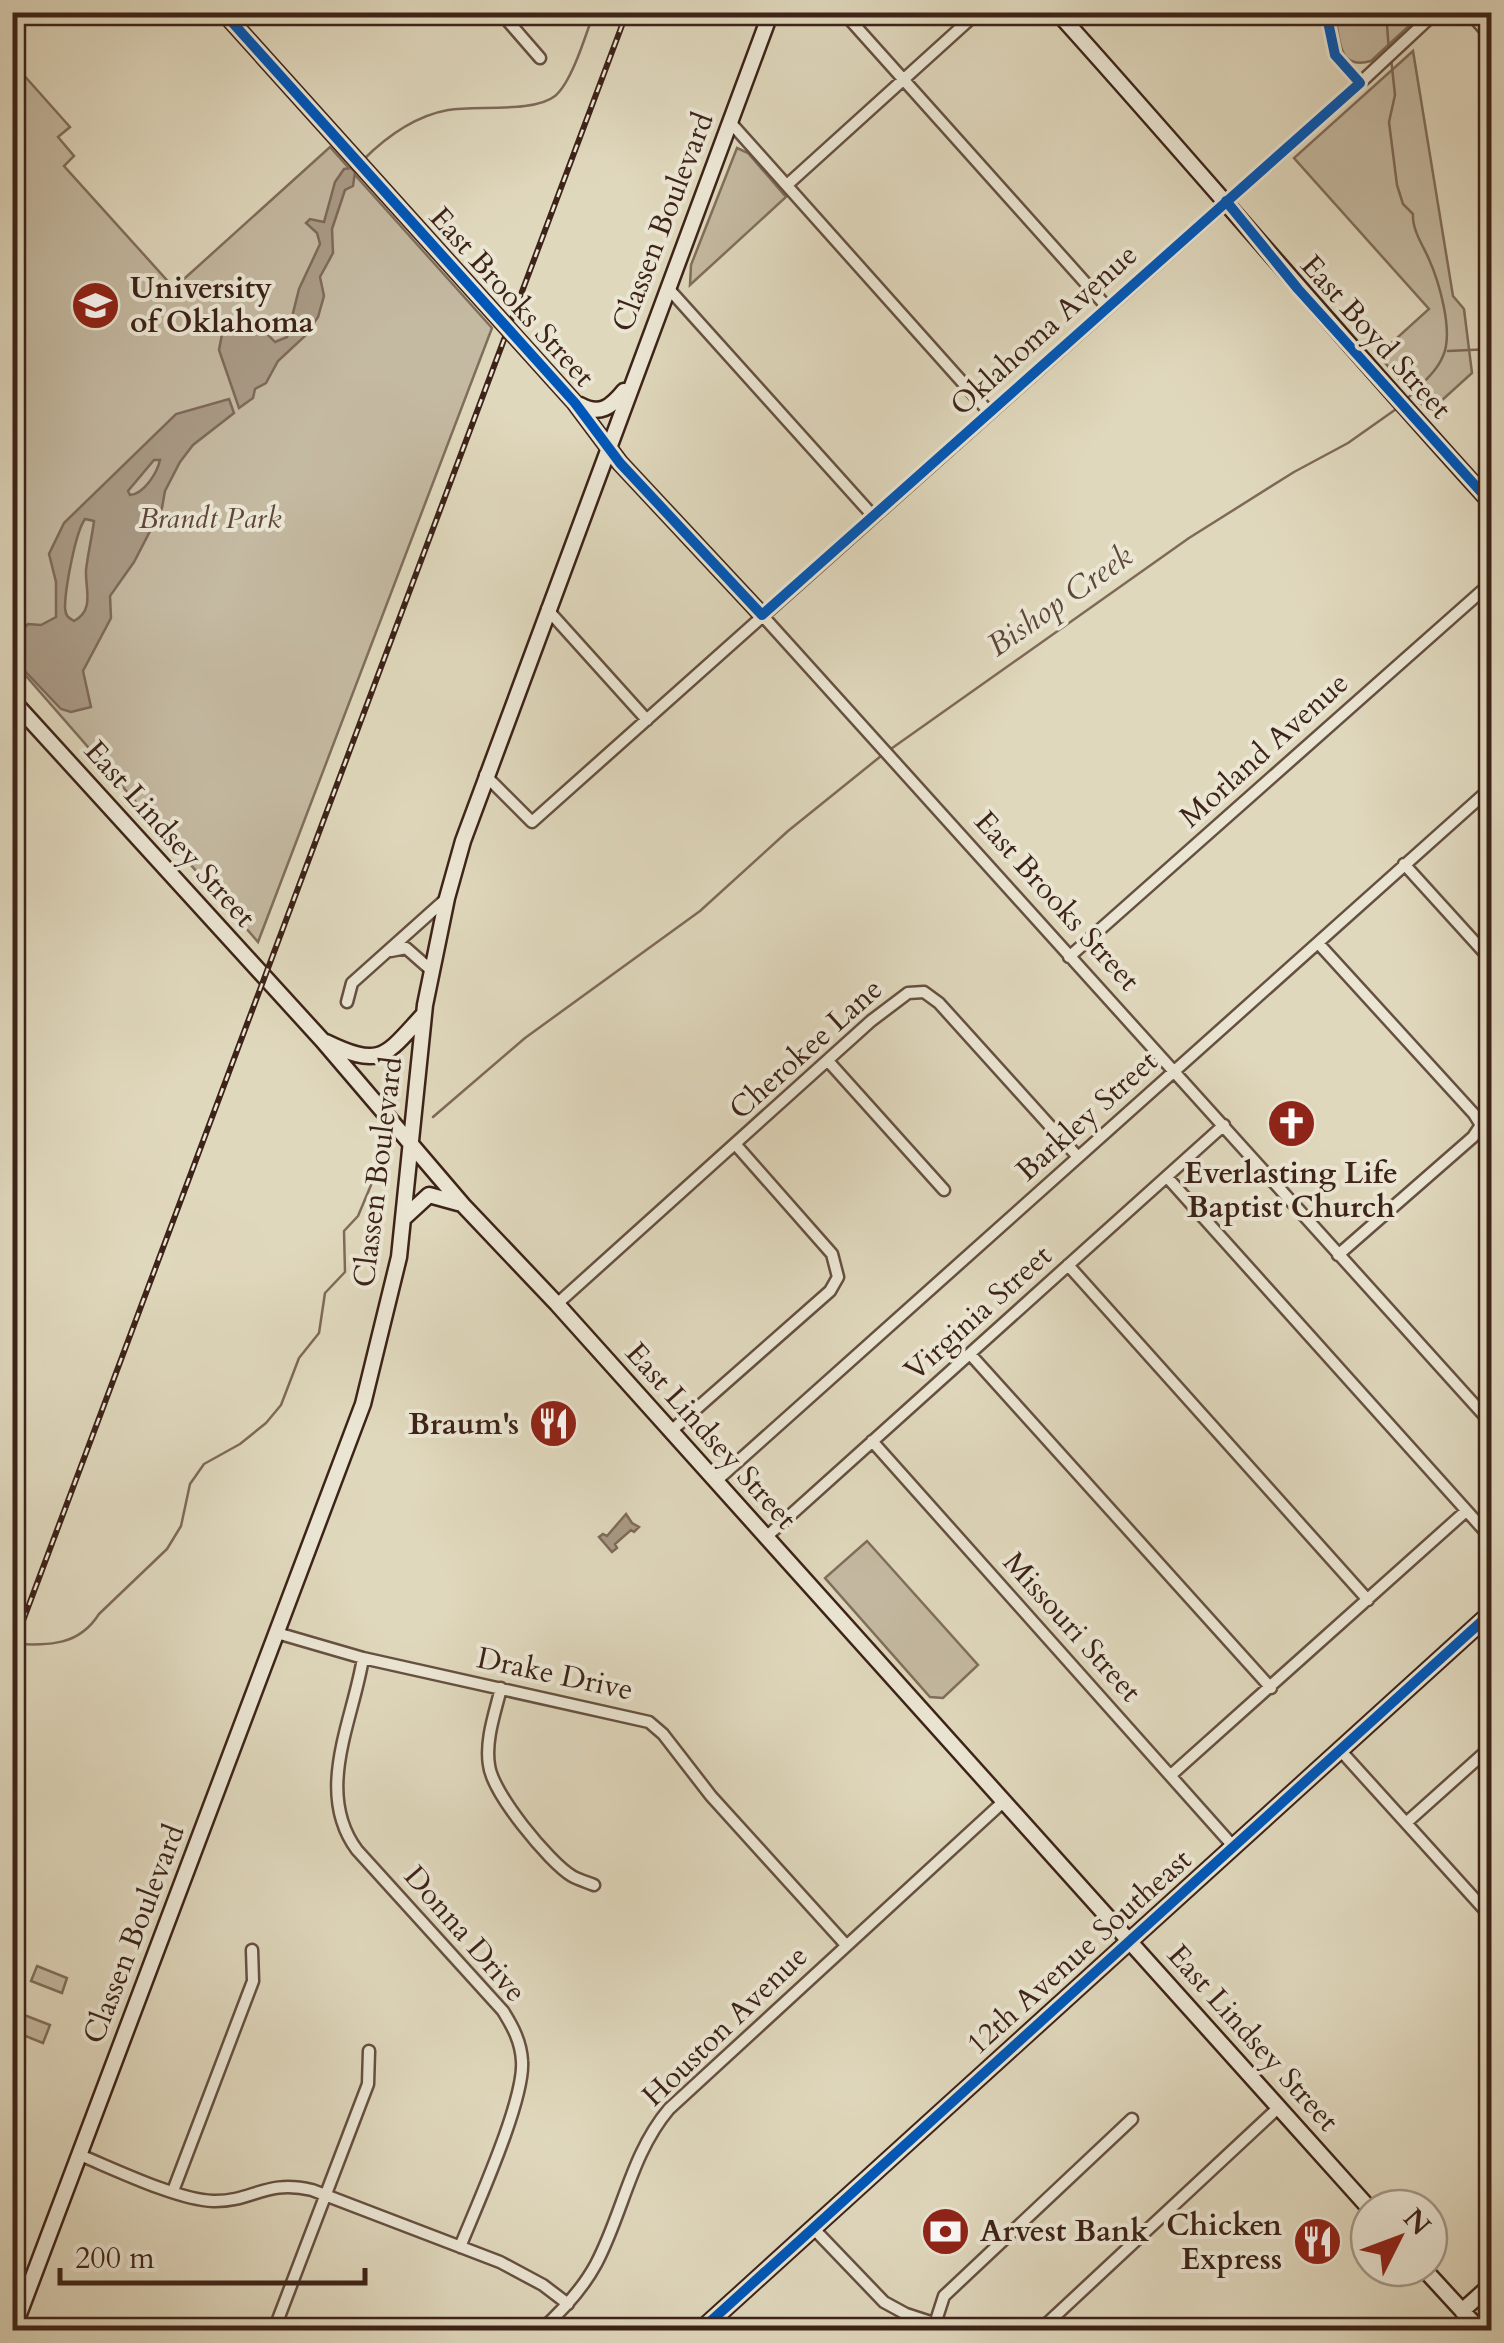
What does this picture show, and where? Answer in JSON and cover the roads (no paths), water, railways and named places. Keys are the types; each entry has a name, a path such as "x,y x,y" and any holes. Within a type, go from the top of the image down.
{"main road":[{"name":"12th Avenue Southeast","path":"700,2330 1492,1612"}],"street":[{"name":"East Brooks Street","path":"222,12 575,402 633,476 1492,1424"},
{"name":"Classen Boulevard","path":"13,2330 369,1384 395,1279 424,1014 447,898 486,775 771,12"},
{"path":"842,12 1106,307"},
{"path":"787,185 978,12"},
{"name":"East Boyd Street","path":"1058,12 1226,201 1298,290 1492,504"},
{"path":"1326,12 1334,55 1360,84"},
{"name":"Oklahoma Avenue","path":"486,775 532,822 1436,12"},
{"path":"1469,12 1492,38"},
{"path":"506,15 540,58"},
{"path":"730,122 989,412"},
{"path":"668,288 874,517"},
{"path":"575,402 587,409 606,410 632,383"},
{"path":"594,483 614,468 633,476"},
{"name":"Morland Avenue","path":"1070,957 1492,582"},
{"path":"547,609 647,720"},
{"name":"East Lindsey Street","path":"12,700 322,1040 463,1205 557,1304 1351,2188"},
{"name":"Barkley Street","path":"715,1482 1492,786"},
{"path":"1404,864 1492,961"},
{"path":"347,1002 352,983 447,898"},
{"path":"1318,942 1480,1125 1473,1137 1338,1255"},
{"path":"386,953 406,948 431,970"},
{"name":"Cherokee Lane","path":"557,1304 908,993 924,992 939,1003 1078,1157"},
{"path":"322,1040 362,1057 382,1055 424,1014"},
{"path":"829,1062 944,1190"},
{"name":"Virginia Street","path":"765,1538 1224,1125"},
{"path":"670,1432 830,1292 838,1269 822,1242 736,1145"},
{"path":"1167,1177 1492,1539"},
{"path":"404,1218 429,1195 463,1205"},
{"path":"1068,1265 1368,1600"},
{"path":"970,1354 1270,1688"},
{"name":"Missouri Street","path":"872,1442 1233,1846"},
{"path":"1171,1775 1466,1511"},
{"name":"Drake Drive","path":"277,1633 363,1658 649,1722 846,1946"},
{"name":"Donna Drive","path":"363,1658 337,1779 336,1804 341,1821 357,1850 503,2011 521,2052 520,2089 460,2247"},
{"path":"501,1688 489,1748 488,1765 495,1786 570,1875 594,1885"},
{"path":"1406,1823 1492,1746"},
{"path":"1340,1750 1492,1918"},
{"name":"Houston Avenue","path":"541,2330 568,2304 596,2264 637,2160 660,2120 1004,1802"},
{"path":"173,2191 253,1981 252,1950"},
{"path":"274,2330 368,2084 368,2051"},
{"path":"1040,2330 1278,2108"},
{"path":"934,2327 944,2296 1132,2119"},
{"path":"80,2155 191,2198 217,2201 286,2184 327,2195 512,2268 568,2304"},
{"path":"813,2228 884,2302 934,2327 955,2330"},
{"path":"1462,2311 1492,2284"},
{"path":"1442,2288 1480,2330"}],"waterway":[{"path":"363,160 402,128 424,117 460,109 533,105 555,96 573,69 594,12"},
{"name":"Bishop Creek","path":"1386,12 1389,51"},
{"name":"Bishop Creek","path":"1391,58 1395,95 1389,122 1397,185 1403,204 1413,214 1416,231 1437,279 1447,334 1440,362 1408,398"},
{"path":"1448,351 1492,349"},
{"name":"Bishop Creek","path":"888,751 1189,538 1348,443 1399,407"},
{"name":"Bishop Creek","path":"433,1117 525,1038 700,911 788,831 881,756"},
{"name":"Bishop Creek","path":"12,1644 61,1642 82,1633 167,1549 181,1526 190,1484 204,1464 240,1444 281,1405 299,1358 319,1333 325,1293 345,1272 344,1231 358,1216 382,1159"}],"railway":[{"path":"12,1650 627,12"}],"place":[{"name":"University of Oklahoma","path":"95,305"},
{"name":"Everlasting Life Baptist Church","path":"1291,1124"},
{"name":"Braum's","path":"554,1424"},
{"name":"Arvest Bank","path":"945,2231"},
{"name":"Chicken Express","path":"1317,2242"}],"park label":[{"name":"Brandt Park","path":"210,518"}]}
